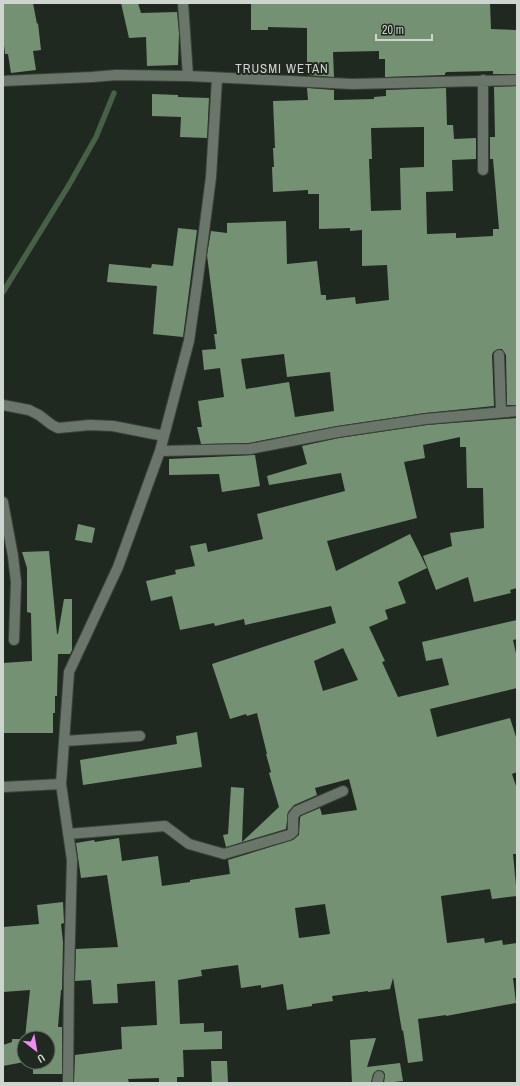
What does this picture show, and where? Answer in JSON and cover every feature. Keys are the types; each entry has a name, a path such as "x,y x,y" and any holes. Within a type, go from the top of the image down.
{"street":[{"path":"183,3 188,76"},
{"path":"3,81 116,75 188,76 217,79 352,84 517,80"},
{"path":"68,1083 72,860 62,784 69,672 118,567 160,451 189,341 211,177 217,79"},
{"path":"482,170 483,80"},
{"path":"499,355 501,412"},
{"path":"3,405 29,410 40,415 58,428 90,425 113,426 164,436"},
{"path":"160,451 250,449 338,432 426,419 517,411"},
{"path":"3,502 13,556 16,582 14,640"},
{"path":"64,741 140,736"},
{"path":"3,787 62,784"},
{"path":"68,834 165,826 188,844 224,854 289,835 293,832 293,816 297,811 343,791"}],"building":[{"path":"3,3 33,3 37,24 38,23 41,50 33,51 36,70 11,73 8,54 5,54 3,36"},
{"path":"121,3 138,3 141,13 177,12 179,33 178,65 147,66 146,37 129,38"},
{"path":"251,3 490,3 491,29 517,30 517,74 493,74 493,71 447,72 445,75 385,77 385,59 379,59 379,51 333,52 334,77 307,75 307,28 268,27 268,30 251,30"},
{"path":"517,86 517,405 507,405 506,355 502,349 498,349 493,352 492,355 494,406 425,413 337,426 249,443 201,444 197,427 202,427 198,401 224,397 220,368 204,370 202,350 216,349 214,334 217,334 207,255 211,231 227,233 227,223 286,221 287,264 317,261 321,295 326,295 326,300 355,297 356,304 389,300 387,265 362,266 362,230 350,231 350,228 319,229 319,194 308,194 308,190 273,192 272,167 274,167 273,148 275,148 273,101 308,100 307,88 334,90 334,100 338,100 374,99 374,97 386,96 386,90 446,88 447,125 453,125 454,139 476,138 476,159 452,160 453,191 426,192 427,234 456,233 456,238 493,236 493,229 499,229 493,159 490,159 490,137 495,137 494,87","holes":["424,127 424,167 400,168 401,210 371,211 369,159 372,159 371,128","284,354 287,377 330,372 334,411 295,417 289,382 246,389 241,359"]},
{"path":"152,94 209,98 207,138 180,137 181,117 152,116"},
{"path":"178,228 197,230 183,337 153,334 157,286 107,282 109,264 151,268 152,264 173,266"},
{"path":"517,418 517,588 510,590 511,593 474,602 468,577 436,590 423,556 452,546 450,533 484,528 483,488 467,488 466,447 460,447 460,437 423,445 425,458 404,462 417,518 327,541 336,571 410,534 427,568 398,582 406,603 385,610 388,619 369,627 385,661 382,662 398,697 449,685 442,658 426,661 422,642 517,620 517,639 513,640 517,658 517,688 430,709 437,737 510,718 517,740 517,772 512,774 517,789 517,854 513,854 517,896 492,899 490,889 441,896 447,943 484,938 485,943 502,940 503,945 517,943 517,978 513,978 516,1003 446,1016 418,1019 423,1061 408,1063 393,978 390,989 332,996 333,1001 287,1010 283,984 261,988 261,985 241,988 238,965 201,970 202,976 178,980 180,1024 204,1023 204,1032 222,1031 222,1049 183,1050 184,1077 177,1077 177,1083 159,1083 159,1078 128,1079 129,1083 74,1083 75,1055 122,1049 121,1027 157,1025 155,981 117,984 118,1003 93,1004 91,980 75,981 76,949 118,947 107,875 81,878 76,843 94,840 95,842 119,838 122,861 158,856 162,886 230,874 228,860 293,840 299,835 301,816 320,808 322,815 357,810 349,779 315,788 317,795 294,805 288,812 286,829 226,847 223,835 228,834 231,787 244,788 242,842 279,807 269,773 271,772 257,713 247,716 246,714 230,719 212,664 336,623 331,606 245,625 244,619 215,626 214,623 180,630 172,596 151,601 146,581 176,574 175,570 195,566 190,546 206,543 208,552 263,539 257,514 345,491 341,473 269,485 267,476 307,464 302,446 339,438 427,425","holes":["343,648 358,680 323,691 314,661","325,904 330,934 299,938 295,908"]},
{"path":"255,455 260,486 222,492 219,474 169,475 169,459"},
{"path":"78,524 95,528 92,543 75,540"},
{"path":"49,551 57,634 64,599 72,599 72,650 70,654 58,654 57,696 55,696 55,713 53,713 53,733 3,733 3,663 32,661 31,613 27,612 27,568 22,552"},
{"path":"197,732 202,767 83,785 80,760 177,744 176,736"},
{"path":"63,902 64,923 61,924 63,942 62,990 58,1027 62,1027 62,1074 33,1074 33,1070 56,1070 56,1030 26,1030 30,990 3,992 3,927 39,924 37,905"},
{"path":"376,1038 367,1067 400,1063 403,1081 384,1083 385,1074 383,1071 378,1070 373,1074 371,1083 352,1083 350,1040"},
{"path":"12,1039 16,1039 16,1064 3,1066 3,1045 12,1042"},
{"path":"211,1061 227,1061 228,1083 212,1083"}],"waterway":[{"path":"3,292 69,185 96,137 114,93"}],"district":[{"name":"TRUSMI WETAN","path":"282,68"}]}
